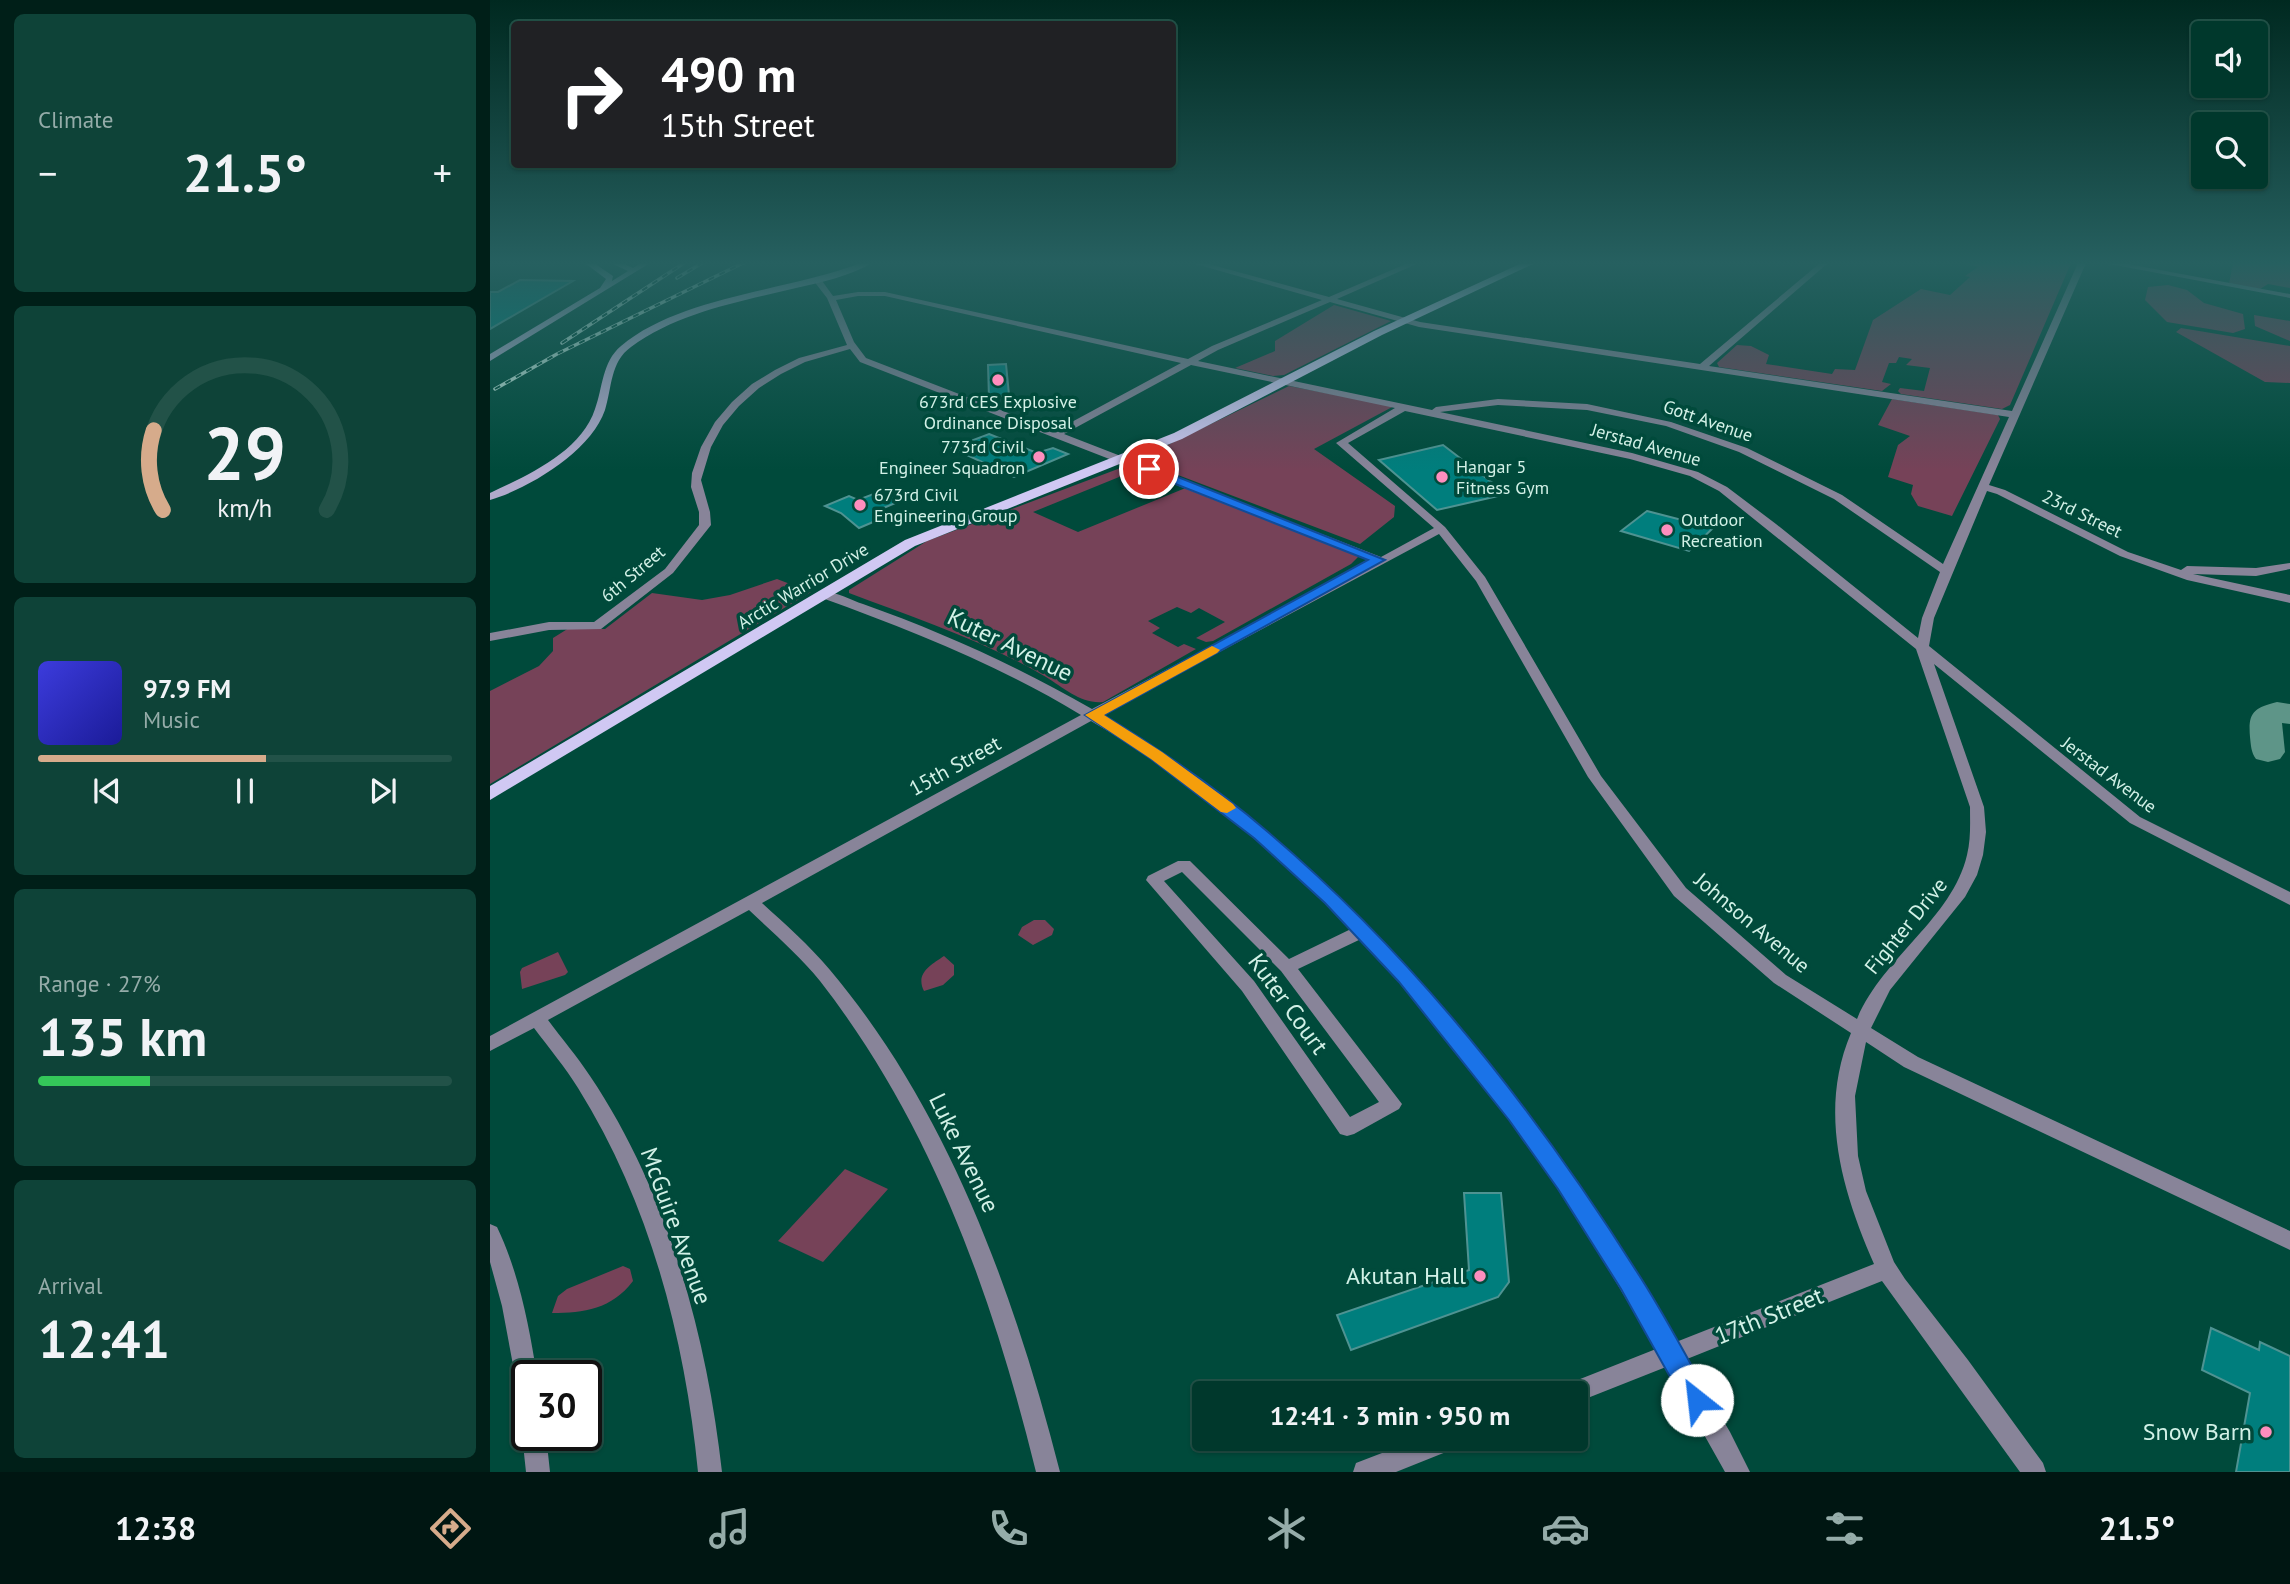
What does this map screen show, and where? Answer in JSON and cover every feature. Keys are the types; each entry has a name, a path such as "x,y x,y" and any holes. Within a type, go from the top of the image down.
{"main road":[{"name":"Arctic Warrior Drive","path":"490,794 930,534 1178,436 1383,332"}],"street":[{"path":"490,358 534,332"},
{"path":"490,497 548,465 590,429 601,407 611,366 626,346 652,332"},
{"path":"845,332 863,360 1379,560"},
{"name":"Jerstad Avenue","path":"1056,332 1632,456 1694,474 1732,496 2135,820 2290,900"},
{"path":"1057,434 1189,361 1256,332"},
{"path":"1465,332 2016,415"},
{"path":"1702,368 1745,332"},
{"path":"1922,648 1928,618 1946,571 2052,332"},
{"name":"6th Street","path":"490,637 549,626 597,626 669,571 705,525 706,518 696,474 714,434 733,407 757,384 792,364 816,354 852,346"},
{"name":"Gott Avenue","path":"1427,412 1498,402 1587,407 1668,424 1743,450 1838,497 1946,571"},
{"name":"Johnson Avenue","path":"1405,407 1341,443 1441,529 1481,580 1595,777 1680,892 1780,979 1911,1062 2290,1241"},
{"name":"23rd Street","path":"1984,487 2001,492 2123,554 2166,570 2290,599"},
{"name":"15th Street","path":"490,1044 1379,560 1441,529"},
{"name":"23rd Street","path":"2166,570 2256,572 2290,566"},
{"name":"Kuter Avenue","path":"826,595 951,642 1004,666 1093,715 1157,755 1279,850 1406,977 1517,1114 1630,1281 1738,1472"},
{"name":"Fighter Drive","path":"1922,648 1977,807 1980,830 1976,856 1967,884 1947,913 1888,978 1860,1028 1851,1057 1844,1101 1847,1143 1854,1186 1887,1269 2034,1472"},
{"name":"Kuter Court","path":"1184,865 1287,967 1343,1041 1392,1104 1347,1128 1248,986 1154,880 1184,865"},
{"name":"Luke Avenue","path":"751,902 824,975 873,1041 928,1134 958,1195 981,1251 1014,1346 1048,1472"},
{"name":"Kuter Court","path":"1287,967 1362,931"},
{"name":"McGuire Avenue","path":"537,1019 584,1083 627,1161 650,1217 682,1317 707,1434 710,1472"},
{"path":"490,1233 500,1257 524,1360"},
{"name":"17th Street","path":"1588,1387 1887,1269"},
{"path":"536,1451 538,1472"},
{"path":"1365,1472 1419,1451"}],"shaded area":[{"path":"1290,332 1370,332 1284,375 1273,376 1235,368 1275,351 1275,341"},
{"path":"1869,332 2041,332 2010,405 2002,409 1901,394 1898,391 1900,388 1924,391 1930,368 1906,365 1912,359 1899,357 1896,363 1889,363 1882,382 1891,384 1882,391 1719,367 1717,363 1737,345 1751,346 1769,355 1766,364 1832,374 1835,369 1855,370"},
{"path":"2176,332 2203,332 2290,346 2290,383 2265,382"},
{"path":"2268,332 2290,332 2290,341"},
{"path":"1289,386 1394,406 1314,449 1395,506 1394,517 1360,544 1141,461 1143,457"},
{"path":"1892,399 1998,415 2000,419 1952,516 1918,506 1911,494 1913,485 1888,477 1898,445 1910,436 1878,425"},
{"path":"1131,464 1149,479 1124,475 1033,512 1078,532 1188,487 1360,555 1351,564 1213,641 1206,642 1196,638 1225,622 1199,608 1191,613 1177,607 1148,621 1160,628 1152,633 1178,647 1184,644 1196,649 1103,702 1080,698 999,652 849,593 849,590 927,541"},
{"path":"777,579 811,592 490,784 490,691 539,666 553,651 553,638 569,628 605,629 652,593 702,600 730,595"},
{"path":"1034,920 1045,920 1054,929 1052,935 1033,945 1018,935 1022,927"},
{"path":"558,952 568,972 522,989 522,968"},
{"path":"944,956 954,965 954,975 943,985 924,991 923,974"},
{"path":"845,1169 888,1189 823,1262 778,1241"},
{"path":"623,1266 630,1269 633,1281 616,1298 597,1308 552,1313 558,1296 567,1289"}],"building":[{"name":"673rd CES Explosive Ordinance Disposal","path":"1006,364 1009,395 989,398 988,365"},
{"name":"773rd Civil Engineer Squadron","path":"989,434 1037,453 1053,448 1068,454 1014,477 952,448"},
{"name":"Hangar 5 Fitness Gym","path":"1443,445 1507,494 1437,510 1379,460"},
{"name":"673rd Civil Engineering Group","path":"892,487 912,496 874,512 885,517 859,528 841,513 825,506 849,496 858,500"},
{"name":"Outdoor Recreation","path":"1647,511 1713,528 1689,551 1621,531"},
{"name":"Akutan Hall","path":"1464,1193 1501,1193 1509,1282 1498,1297 1351,1350 1337,1315 1469,1270"},
{"name":"Snow Barn","path":"2211,1328 2259,1350 2260,1342 2290,1356 2290,1472 2236,1472 2250,1393 2202,1370"}],"taxiway":[{"path":"2268,752 2265,719 2277,712 2290,714"}],"railway":[{"path":"562,343 579,332"},
{"path":"495,389 603,332"}],"slow traffic":[{"path":"1212,650 1093,715 1157,755 1227,808"}],"place":[{"name":"673rd CES Explosive Ordinance Disposal","path":"998,380"},
{"name":"773rd Civil Engineer Squadron","path":"1039,457"},
{"name":"Hangar 5 Fitness Gym","path":"1442,477"},
{"name":"673rd Civil Engineering Group","path":"860,505"},
{"name":"Outdoor Recreation","path":"1667,530"},
{"name":"Akutan Hall","path":"1480,1276"},
{"name":"Snow Barn","path":"2266,1432"}],"route":[{"path":"1149,469 1379,560 1093,715 1157,755 1260,834 1331,899 1406,977 1463,1044 1566,1183 1630,1281 1697,1400"}]}
